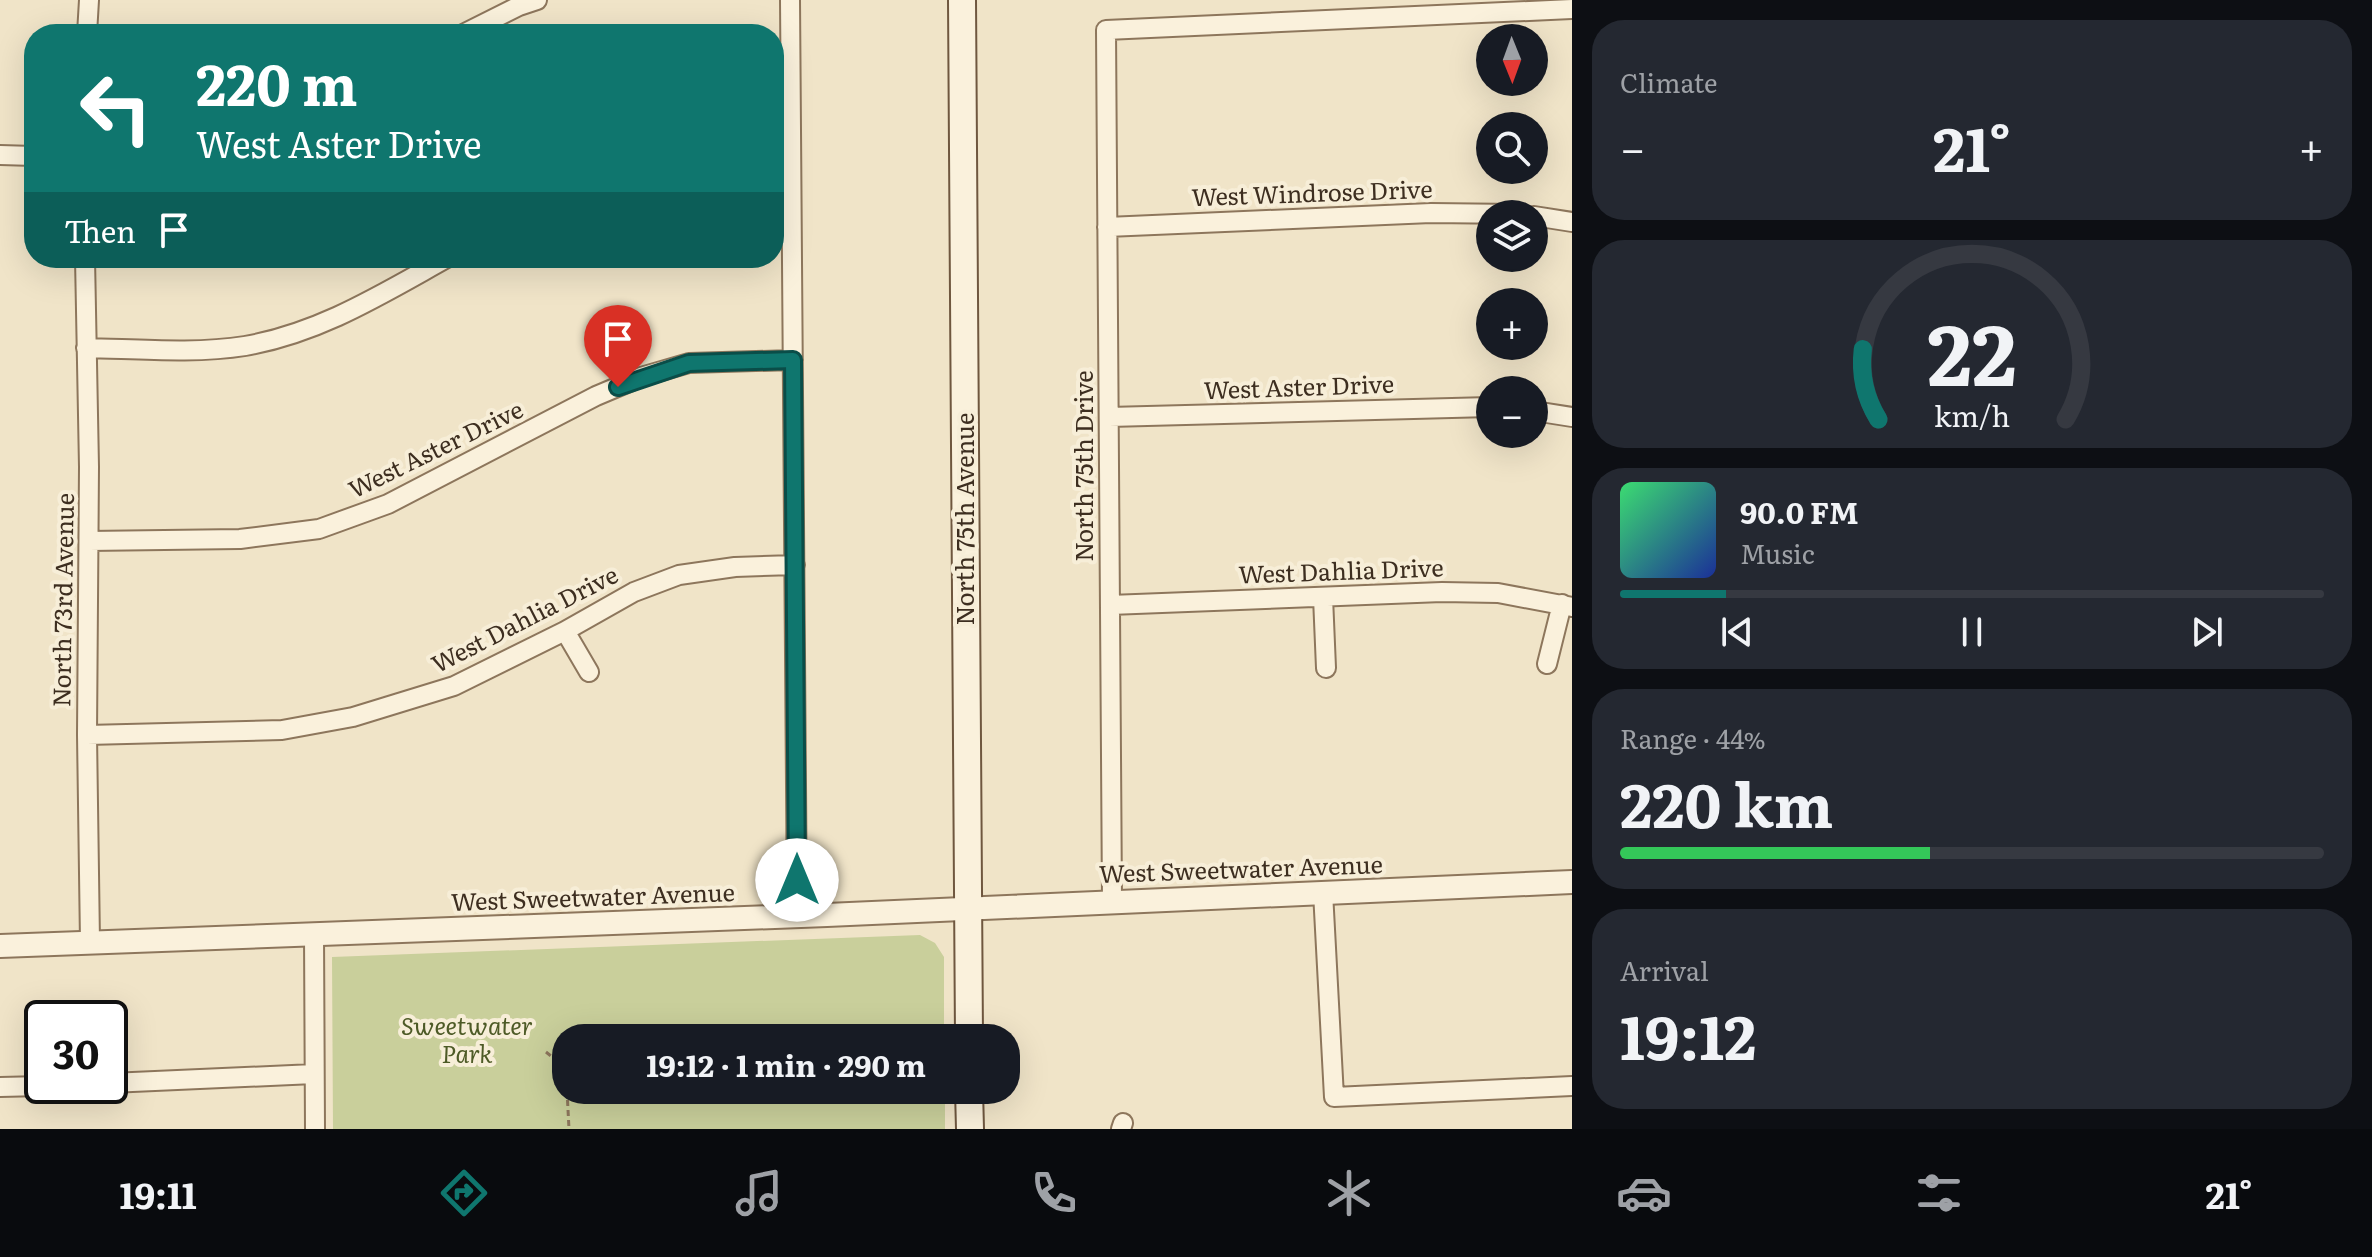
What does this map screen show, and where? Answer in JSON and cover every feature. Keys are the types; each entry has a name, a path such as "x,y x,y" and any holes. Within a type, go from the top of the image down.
{"main road":[{"name":"North 75th Avenue","path":"962,0 969,1024"},
{"path":"969,1104 970,1129"}],"street":[{"path":"88,24 89,0"},
{"path":"483,24 537,0"},
{"path":"784,116 790,0"},
{"name":"North 75th Drive","path":"1112,901 1106,30 1572,9"},
{"path":"0,155 24,156"},
{"path":"784,192 793,360 797,916"},
{"name":"West Windrose Drive","path":"1107,227 1476,214"},
{"path":"1548,218 1572,222"},
{"name":"North 73rd Avenue","path":"85,268 90,942"},
{"path":"86,348 219,349 279,339 335,320 429,268"},
{"name":"West Aster Drive","path":"89,541 240,539 319,529 388,504 596,396 641,377 689,363 793,360"},
{"name":"West Aster Drive","path":"1109,417 1476,407"},
{"path":"1548,413 1572,417"},
{"name":"West Dahlia Drive","path":"87,735 282,730 353,717 454,686 565,631 634,592 679,575 735,567 795,565"},
{"name":"West Dahlia Drive","path":"1110,605 1442,592 1498,593 1567,606"},
{"path":"1323,597 1326,668"},
{"path":"1547,664 1567,606"},
{"path":"565,631 589,672"},
{"name":"West Sweetwater Avenue","path":"0,946 797,916 1572,882"},
{"path":"1323,892 1334,1097 1572,1086"},
{"path":"314,934 315,1129"},
{"path":"128,1082 314,1074"},
{"path":"0,1087 24,1086"}],"path":[{"path":"546,1052 552,1057"},
{"path":"568,1104 569,1129"}],"green space":[{"name":"Sweetwater Park","path":"920,935 935,943 944,957 944,1024 552,1024 552,1104 945,1104 945,1129 333,1129 332,957"}],"route":[{"path":"618,387 689,363 793,360 797,880"}]}
